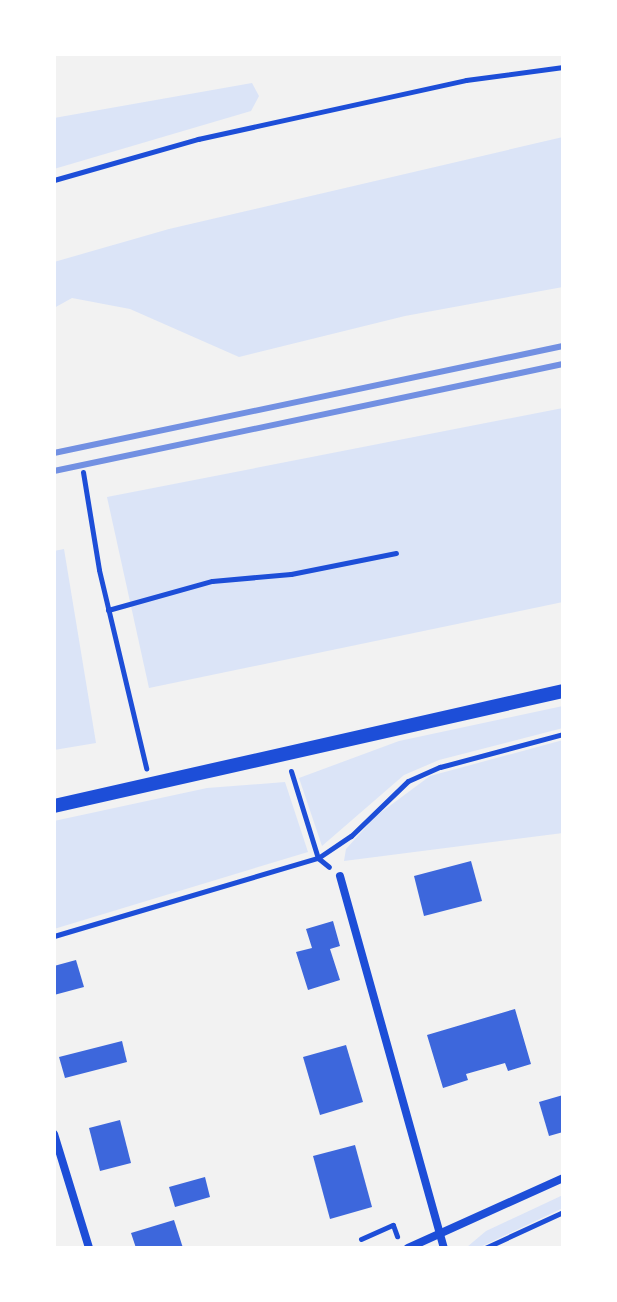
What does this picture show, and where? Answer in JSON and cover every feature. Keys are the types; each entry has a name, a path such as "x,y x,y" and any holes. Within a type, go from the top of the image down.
{"street":[{"path":"54,806 288,750 563,691"},
{"path":"340,876 442,1231 444,1248"},
{"path":"54,1134 89,1248"},
{"path":"405,1248 563,1178"}],"lane":[{"path":"54,180 213,135 466,80 563,67"}],"path":[{"path":"83,472 108,610 149,783"},
{"path":"108,610 212,581 291,574 396,553"},
{"path":"54,936 318,858 351,836 408,781 440,767 563,734"},
{"path":"288,750 318,858"},
{"path":"485,1248 563,1212"},
{"path":"361,1239 393,1225 405,1248"}],"shaded area":[{"path":"252,83 259,96 251,111 54,169 54,118"},
{"path":"563,137 563,287 405,316 239,357 130,309 72,298 54,308 54,262 169,229"},
{"path":"563,408 563,602 149,688 107,497"},
{"path":"64,549 96,743 54,750 54,551"},
{"path":"563,706 563,728 439,760 404,775 322,846 299,778 399,741"},
{"path":"563,740 563,833 344,861 346,849 376,816 430,776"},
{"path":"285,782 308,852 54,929 54,821 207,788"},
{"path":"563,1195 563,1208 478,1248 467,1247 486,1231"}],"building":[{"path":"471,861 482,901 424,916 414,876"},
{"path":"333,921 340,946 330,949 340,980 308,990 296,952 312,948 306,929"},
{"path":"76,960 84,987 54,995 54,966"},
{"path":"515,1009 531,1064 508,1071 505,1063 466,1074 468,1080 443,1088 427,1035"},
{"path":"122,1041 127,1062 65,1078 59,1057"},
{"path":"346,1045 363,1102 320,1115 303,1057"},
{"path":"563,1095 563,1132 549,1136 539,1102"},
{"path":"120,1120 131,1163 100,1171 89,1128"},
{"path":"355,1145 372,1207 330,1219 313,1156"},
{"path":"205,1177 210,1197 175,1207 169,1187"},
{"path":"174,1220 183,1248 136,1248 131,1233"}],"railway":[{"path":"54,453 563,346"},
{"path":"54,471 563,364"}]}
